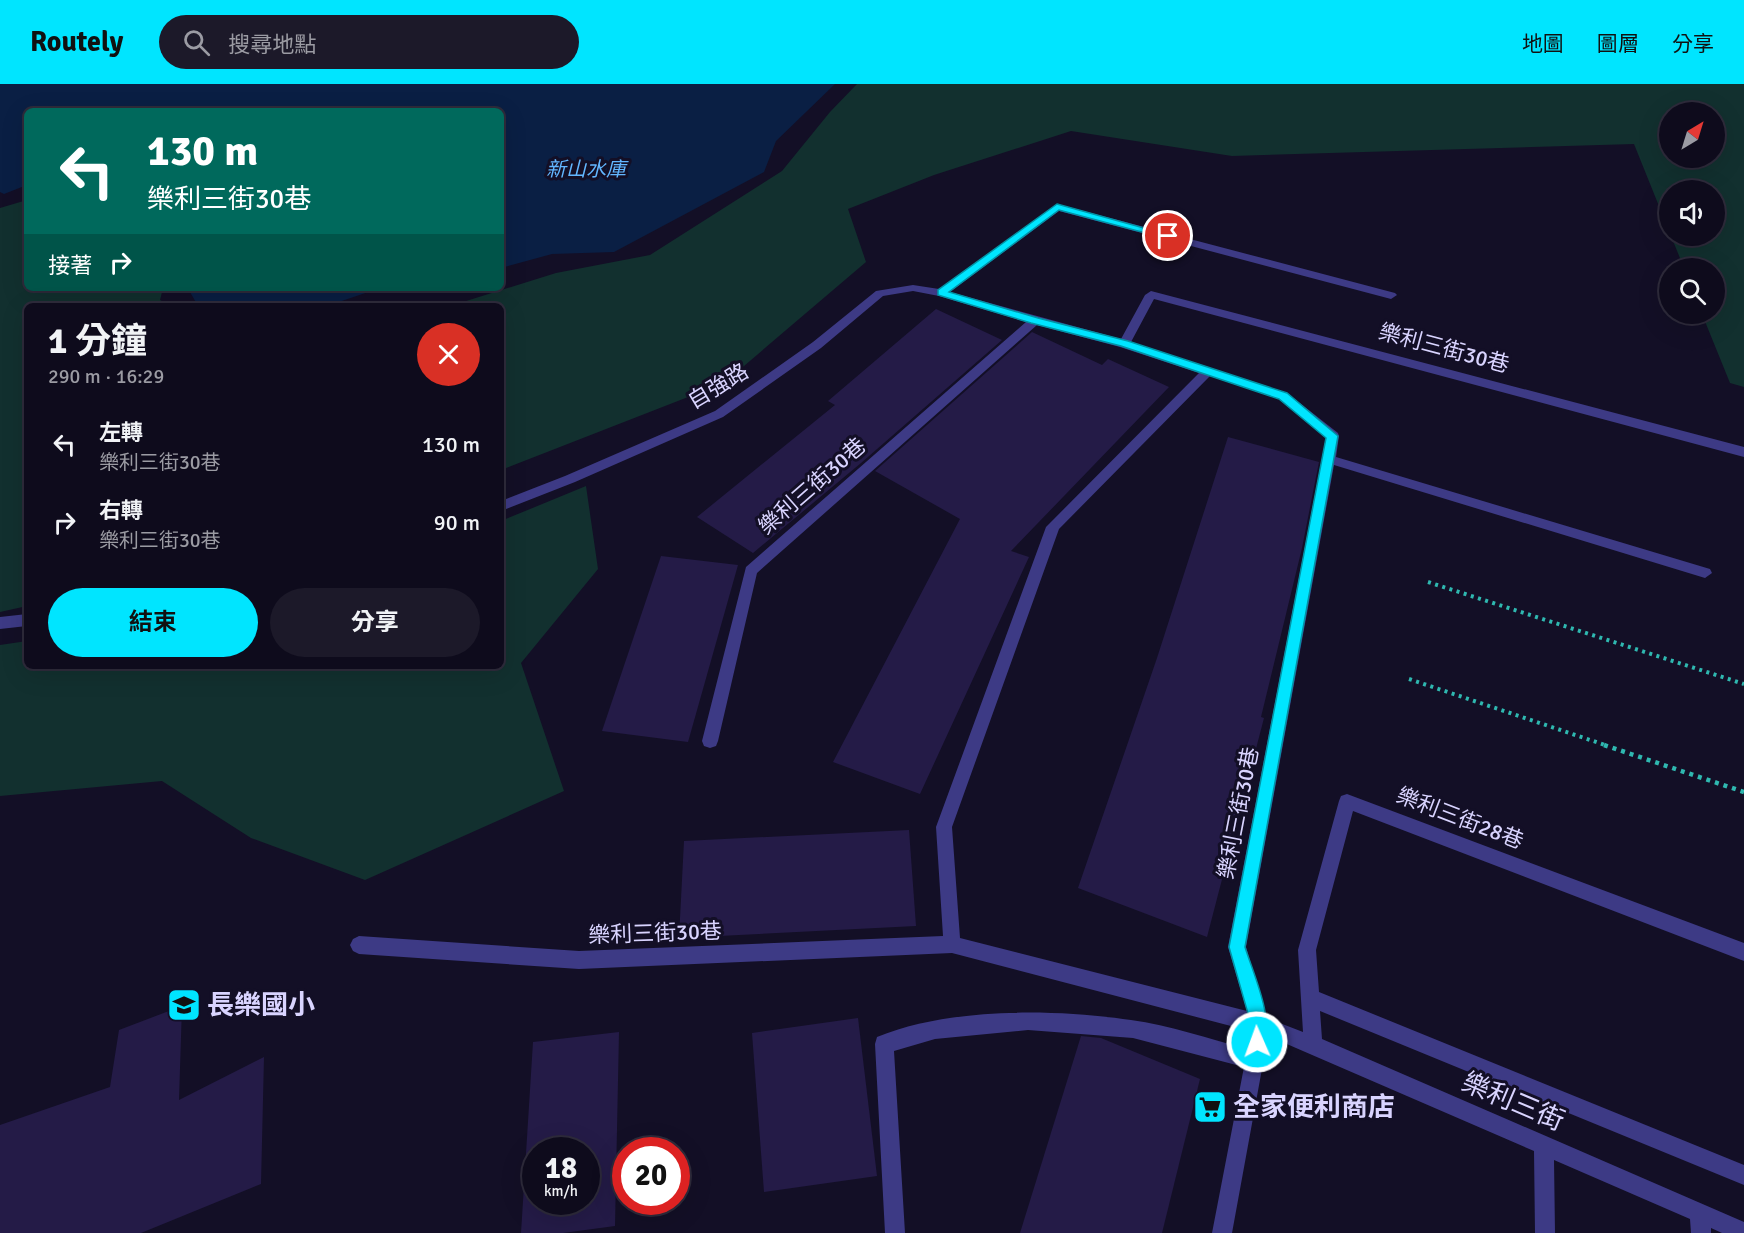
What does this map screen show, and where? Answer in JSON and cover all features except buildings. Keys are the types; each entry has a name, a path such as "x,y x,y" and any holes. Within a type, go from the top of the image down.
{"street":[{"name":"樂利三街30巷","path":"941,293 1057,207 1391,295"},
{"name":"自強路","path":"504,505 720,414 817,345 880,292 913,288 941,293"},
{"name":"樂利三街30巷","path":"941,293 1124,344 1283,396 1332,436 1237,947 1260,1024"},
{"name":"樂利三街30巷","path":"1124,344 1151,295 1744,452"},
{"name":"樂利三街30巷","path":"710,741 752,571 1035,321"},
{"path":"952,944 944,827 1053,528 1209,370"},
{"path":"1328,459 1705,573"},
{"path":"0,623 24,620"},
{"name":"樂利三街28巷","path":"1313,1045 1307,950 1347,801 1744,952"},
{"name":"樂利三街30巷","path":"360,945 579,960 952,944 1260,1024"},
{"path":"1311,998 1744,1175"},
{"path":"895,1233 885,1044 935,1030 1029,1021 1133,1029 1255,1060"},
{"path":"1222,1233 1260,1024"},
{"name":"樂利三街","path":"1260,1024 1545,1145 1700,1223 1744,1232"},
{"path":"1545,1145 1545,1233"}],"path":[{"path":"1428,582 1744,684"},
{"path":"1409,678 1744,792"}],"green space":[{"path":"857,84 1744,84 1744,387 1730,383 1706,324 1725,324 1725,258 1680,258 1675,246 1725,246 1725,180 1659,180 1659,206 1634,144 1232,156 1071,131 934,175 848,209 866,262 724,383 504,469 504,303 440,303 463,302 556,273 650,255 782,171 830,112"},
{"path":"24,201 24,291 162,291 160,300 165,303 24,303 24,607 0,612 0,208"},
{"path":"586,486 598,569 521,663 564,791 365,880 251,838 162,781 0,796 0,645 24,641 24,669 504,669 504,520"}],"water":[{"name":"新山水庫","path":"0,84 835,84 776,141 764,172 614,252 552,254 504,267 504,108 24,108 24,186 4,194 0,192"},
{"path":"371,291 336,303 196,303 190,292"}],"place":[{"name":"長樂國小","path":"184,1005"},
{"name":"全家便利商店","path":"1210,1107"}],"route":[{"path":"1168,236 1057,207 941,293 1124,344 1283,396 1332,436 1237,947 1260,1024 1257,1042"}]}
